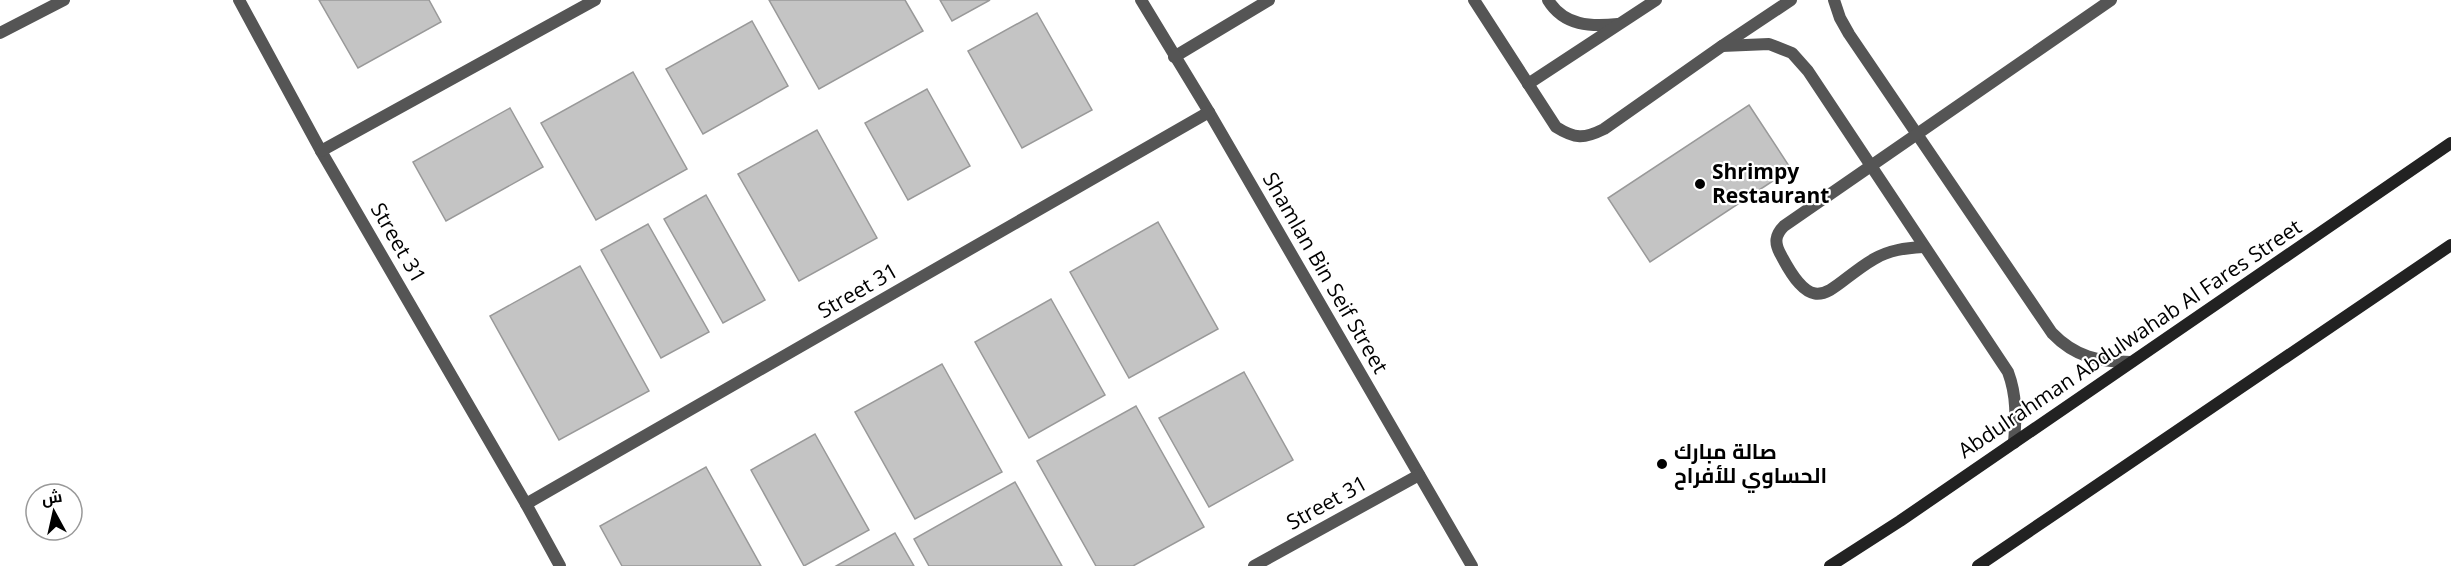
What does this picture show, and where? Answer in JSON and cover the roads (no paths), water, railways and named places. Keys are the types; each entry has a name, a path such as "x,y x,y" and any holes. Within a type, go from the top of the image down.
{"street":[{"path":"0,33 64,0"},
{"name":"Street 31","path":"239,0 321,151 560,566"},
{"path":"321,151 596,0"},
{"name":"Shamlan Bin Seif Street","path":"1141,0 1209,112 1472,566"},
{"path":"1174,57 1269,0"},
{"path":"1474,0 1556,127 1569,135 1588,137 1604,129 1791,0"},
{"path":"1548,0 1564,18 1578,23 1596,26 1619,24"},
{"path":"1528,84 1656,0"},
{"path":"1834,0 1849,34 2052,333 2063,345 2098,361 2131,362"},
{"path":"1923,248 1895,250 1875,258 1834,289 1822,294 1812,294 1803,288 1780,254 1776,242 1777,234 1784,226 2111,0"},
{"path":"1722,46 1769,44 1792,52 1808,71 1923,248 2008,372 2014,387 2016,404 2014,443"},
{"name":"Street 31","path":"526,504 1209,112"},
{"name":"Abdulrahman Abdulwahab Al Fares Street","path":"1830,566 2014,443 2451,143"},
{"path":"1978,566 2451,245"},
{"name":"Street 31","path":"1254,566 1419,475"}],"place":[{"name":"Shrimpy Restaurant","path":"1700,184"},
{"name":"صالة مبارك الحساوي للأفراح","path":"1662,464"}]}
